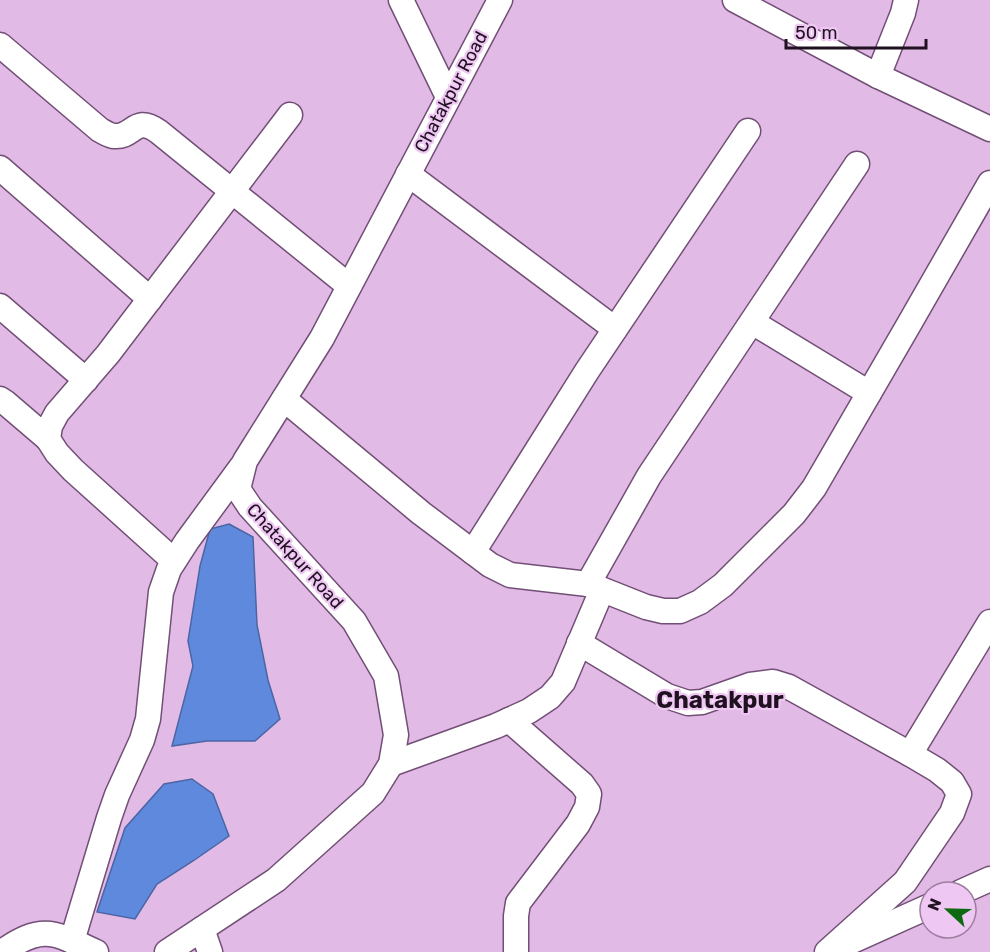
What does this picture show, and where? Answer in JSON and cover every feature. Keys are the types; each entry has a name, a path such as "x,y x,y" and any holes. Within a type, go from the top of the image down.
{"street":[{"path":"401,0 448,97"},
{"name":"Chatakpur Road","path":"167,952 276,880 374,793 390,764 396,735 386,676 354,621 250,507 238,489 245,461 322,338 500,0"},
{"path":"735,0 878,76 989,124"},
{"path":"878,76 906,0"},
{"path":"0,45 100,130 113,136 123,135 143,124 152,127 349,286"},
{"path":"48,439 57,413 108,354 290,115"},
{"path":"473,552 615,329 748,131"},
{"path":"390,764 496,726 529,711 550,697 563,682 579,643 595,587 649,476 857,164"},
{"path":"0,168 150,299"},
{"path":"408,174 615,329"},
{"path":"284,399 421,513 490,565 510,575 595,587 646,607 663,611 680,611 700,602 723,585 794,514 814,488 990,183"},
{"path":"0,306 86,380"},
{"path":"752,322 869,393"},
{"path":"0,399 48,439 73,470 174,561"},
{"path":"72,941 109,818 142,740 148,719 160,592 174,561 245,461"},
{"path":"910,754 990,622"},
{"path":"579,643 667,696 688,703 702,702 750,685 772,682 789,687 910,754 952,782 959,794 952,813 905,882 828,952"},
{"path":"509,720 582,784 589,794 587,807 578,824 518,903 516,952"},
{"path":"828,952 918,911"},
{"path":"202,929 210,952"},
{"path":"2,952 17,942 36,934 54,934 96,952"}],"water":[{"path":"229,524 253,537 257,625 268,680 280,719 255,741 207,741 172,746 193,666 188,641 200,566 210,529"},
{"path":"192,779 213,794 229,836 157,884 135,919 97,912 125,828 164,784"}],"district":[{"name":"Chatakpur","path":"720,700"}]}
